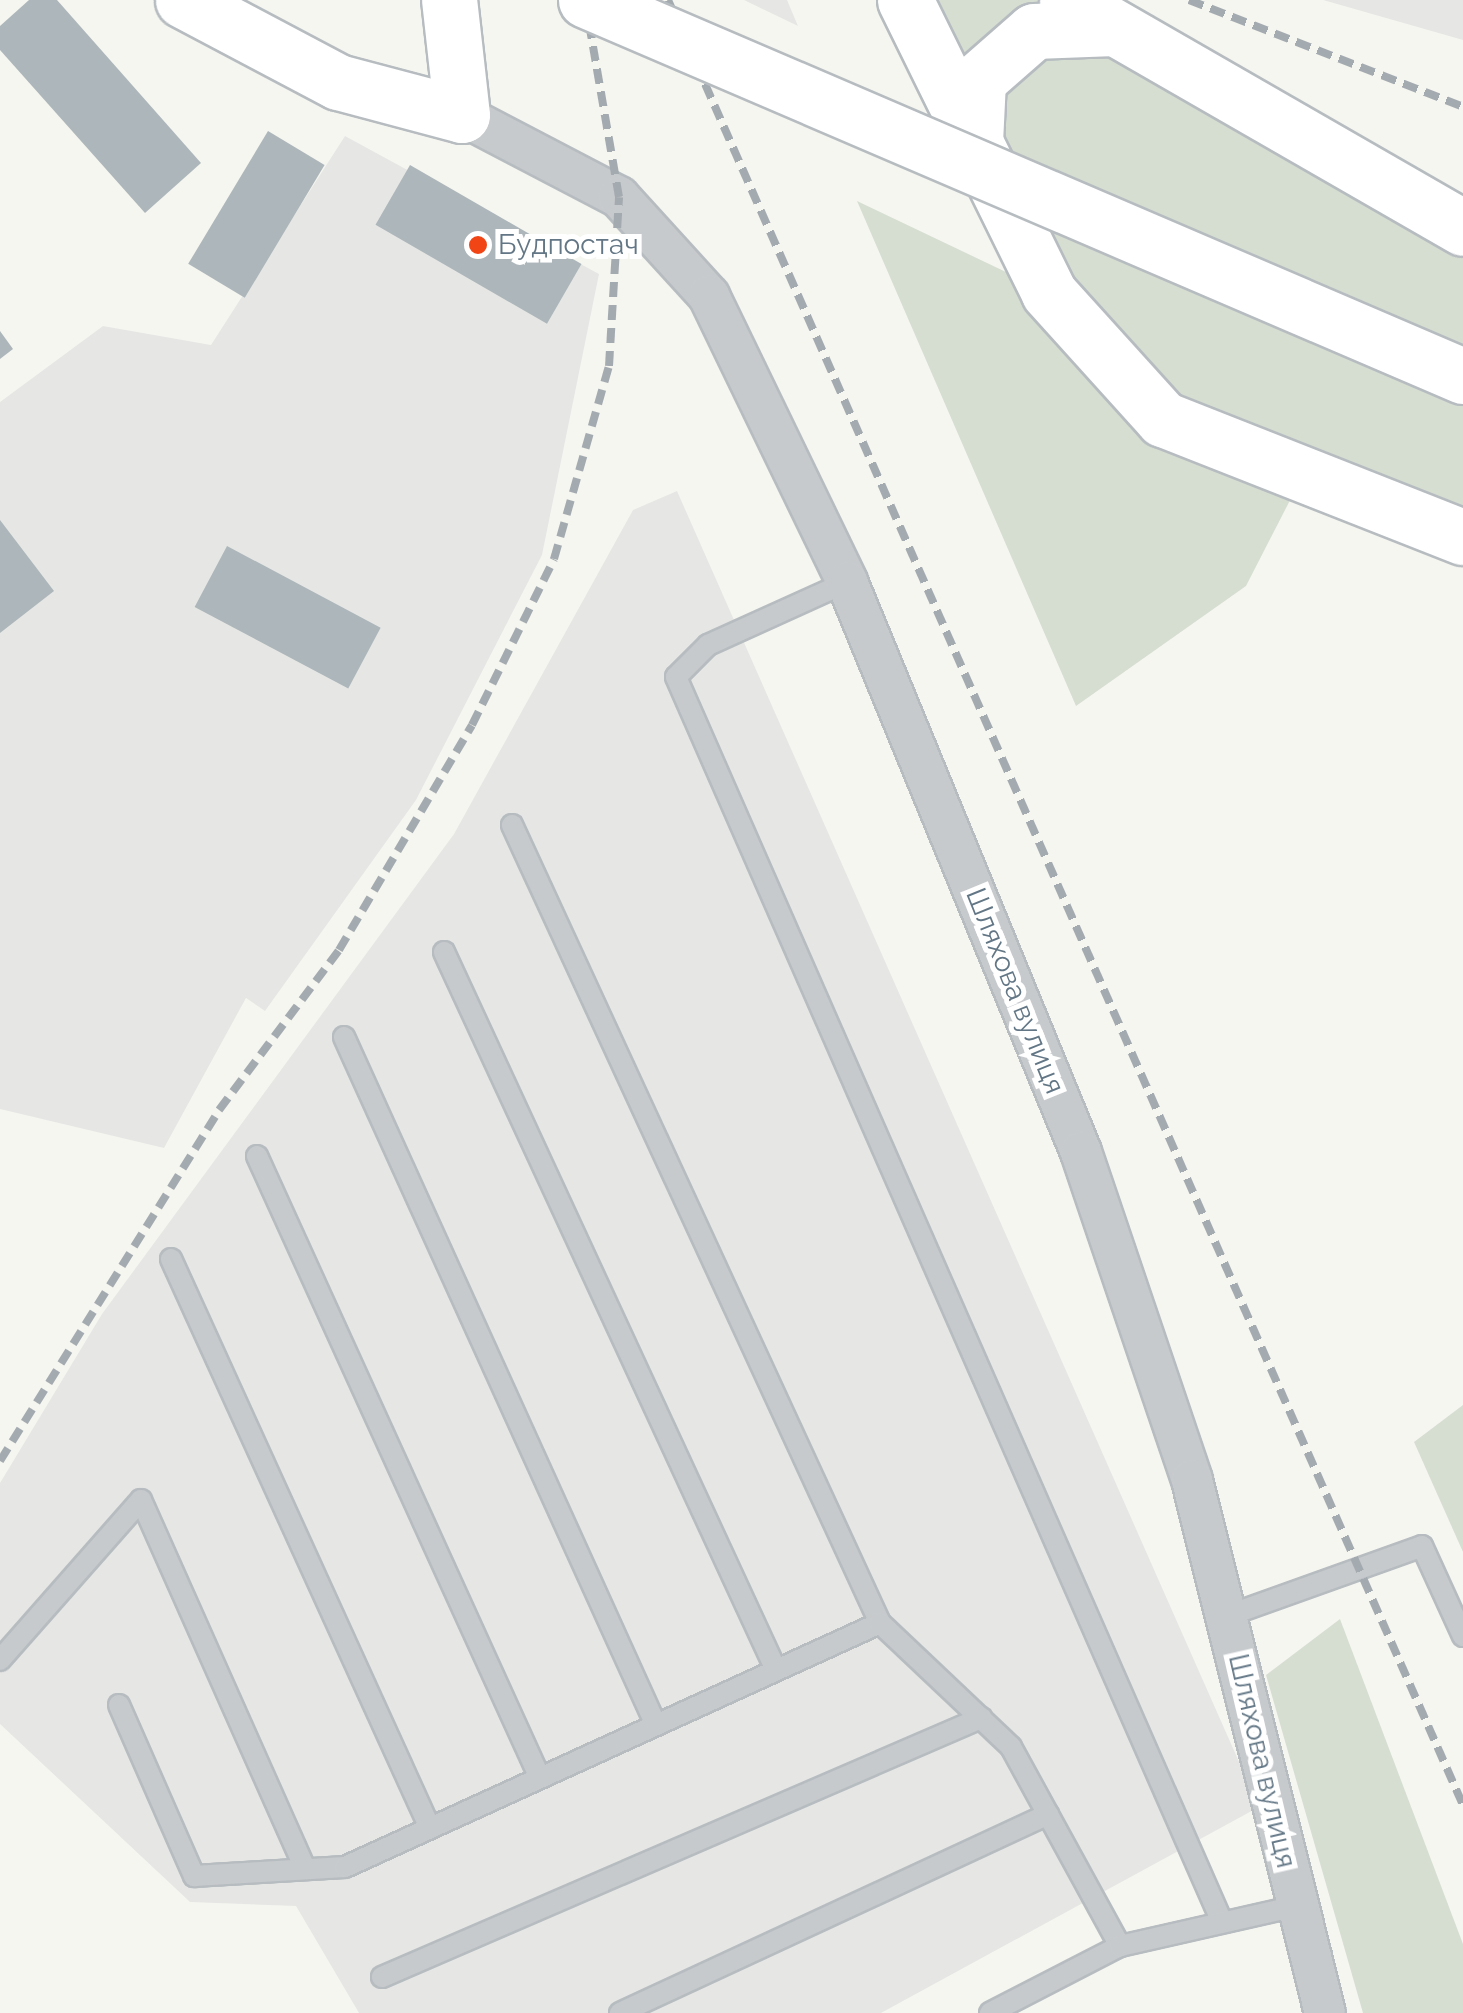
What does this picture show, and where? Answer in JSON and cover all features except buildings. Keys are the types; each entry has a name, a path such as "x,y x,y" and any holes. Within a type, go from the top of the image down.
{"street":[{"path":"183,0 338,82 462,115 449,0"},
{"path":"586,0 1463,376"},
{"path":"905,0 1049,293 1163,419 1463,537"},
{"path":"1068,0 1463,228"},
{"path":"975,142 978,80 1034,31 1114,28"},
{"name":"Шляхова вулиця","path":"462,115 619,197 709,296 847,582 1081,1152 1192,1480 1325,2013"}],"lane":[{"path":"847,582 708,646 676,677 1222,1922"},
{"path":"512,825 880,1623 1011,1747 1120,1946"},
{"path":"444,952 776,1670"},
{"path":"344,1037 656,1725"},
{"path":"258,1156 540,1778"},
{"path":"171,1258 430,1828"},
{"path":"0,1660 141,1500 304,1870"},
{"path":"1228,1616 1422,1546 1463,1636"},
{"path":"119,1705 194,1876 345,1867 880,1623"},
{"path":"382,1976 980,1718"},
{"path":"620,2013 1048,1814"},
{"path":"990,2013 1120,1946 1296,1906"}],"shaded area":[{"path":"744,0 787,0 798,26"},
{"path":"905,0 1067,0 1463,228 1463,537 1303,475 1246,586 1076,706 857,201 1048,292"},
{"path":"1323,0 1463,0 1463,40"},
{"name":"Будпостач","path":"345,136 599,274 542,555 416,800 265,1011 246,998 164,1148 0,1109 0,402 103,326 211,345"},
{"path":"677,491 1259,1807 881,2013 359,2013 296,1906 190,1902 0,1724 0,1483 102,1314 454,834 633,510"},
{"path":"1463,1405 1463,1552 1414,1442"},
{"path":"1340,1619 1463,1944 1463,2013 1363,2013 1266,1675"}],"railway":[{"path":"0,1461 219,1110 339,950 472,725 554,559 609,366 619,197 585,0"},
{"path":"668,0 1463,1805"},
{"path":"1189,0 1463,107"}],"place":[{"name":"Будпостач","path":"478,245"}]}
